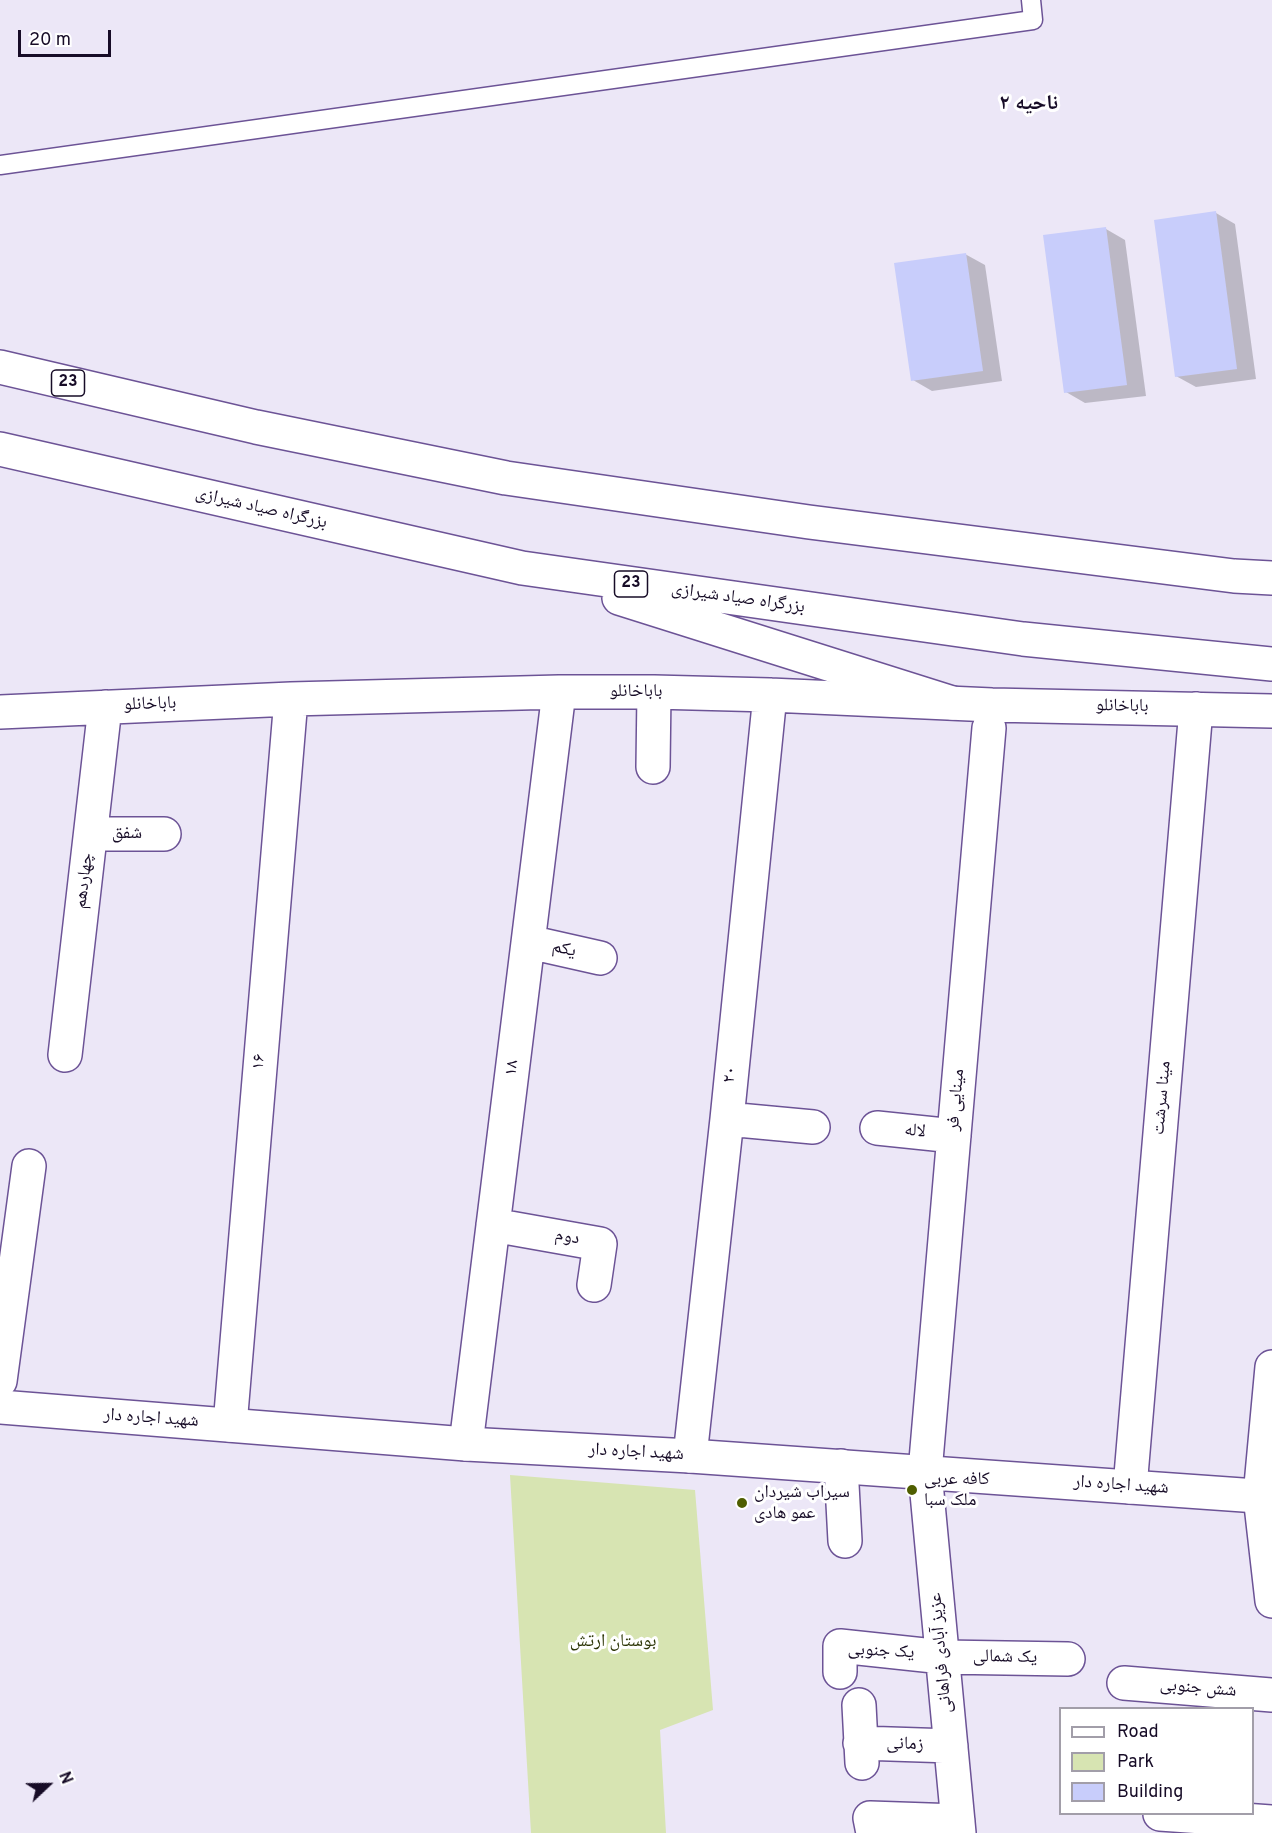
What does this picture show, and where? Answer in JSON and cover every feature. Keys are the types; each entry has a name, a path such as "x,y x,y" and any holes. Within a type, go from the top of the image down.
{"main road":[{"name":"23","path":"0,367 256,427 506,478 832,525 1234,576 1272,578"},
{"name":"بزرگراه صیاد شیرازی","path":"0,449 522,568 1023,639 1272,664"},
{"path":"522,568 952,703"},
{"name":"باباخانلو","path":"0,712 291,699 559,692 770,695 952,703 1272,711"},
{"name":"۱۸","path":"466,1444 559,692"},
{"path":"652,767 654,692"},
{"name":"۲۰","path":"690,1456 770,695"},
{"name":"۱۶","path":"230,1425 291,699"},
{"name":"چهاردهم","path":"65,1055 105,706"},
{"name":"مینا سرشت","path":"1130,1487 1196,709"},
{"name":"مینایی فر","path":"925,1472 989,728"},
{"name":"شفق","path":"91,834 164,834"},
{"name":"یکم","path":"529,942 600,958"},
{"path":"727,1119 813,1127"},
{"name":"لاله","path":"877,1128 954,1136"},
{"path":"0,1382 11,1210 29,1166"},
{"name":"دوم","path":"493,1226 600,1244 594,1285"},
{"path":"1272,1367 1266,1496 1272,1601"},
{"name":"شهید اجاره دار","path":"0,1407 466,1444 690,1456 1266,1496"},
{"path":"841,1466 845,1540"},
{"name":"عزیز آبادی فراهانی","path":"925,1472 959,1827"},
{"name":"یک جنوبی","path":"840,1672 840,1646 943,1657"},
{"name":"یک شمالی","path":"943,1657 1068,1659"},
{"name":"شش جنوبی","path":"1124,1683 1272,1695"},
{"name":"زمانی","path":"859,1705 861,1754 951,1746"},
{"path":"1174,1815 1272,1822"},
{"path":"873,1833 870,1818 959,1827"}],"lane":[{"path":"0,165 1033,20 1031,0"}],"green space":[{"name":"بوستان ارتش","path":"510,1475 695,1490 713,1710 660,1730 666,1833 531,1833"}],"building":[{"path":"1216,211 1237,369 1175,377 1154,220"},
{"path":"1106,227 1127,385 1064,393 1043,235"},
{"path":"966,253 983,371 911,381 894,263"}],"place":[{"name":"کافه عربی ملک سبا","path":"912,1490"},
{"name":"سیراب شیردان عمو هادی","path":"742,1503"}],"district":[{"name":"ناحیه ۲","path":"1029,105"}]}
